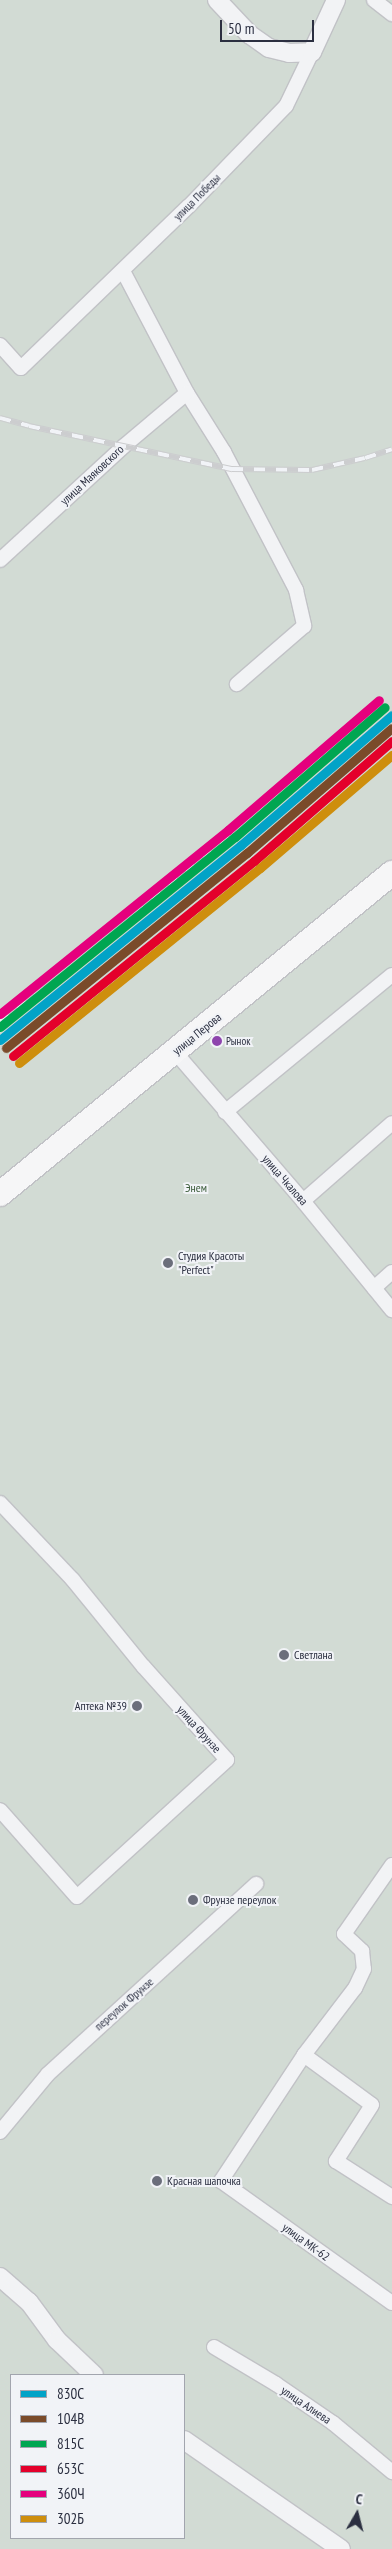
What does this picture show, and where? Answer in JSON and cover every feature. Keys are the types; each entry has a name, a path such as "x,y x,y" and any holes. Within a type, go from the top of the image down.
{"highway":[{"name":"улица Перова","path":"0,1194 392,873"}],"street":[{"path":"218,0 249,34 269,48 289,53 312,52"},
{"name":"улица Победы","path":"0,345 21,368 122,271 286,106 336,0"},
{"path":"374,0 392,14"},
{"path":"122,271 186,393 224,452 296,590 304,626 237,684"},
{"name":"улица Маяковского","path":"0,560 124,446 186,393"},
{"path":"225,1112 392,975"},
{"name":"улица Чкалова","path":"175,1052 303,1200 392,1310"},
{"path":"303,1200 392,1123"},
{"path":"374,1288 392,1272"},
{"name":"улица Фрунзе","path":"0,1503 73,1580 143,1666 227,1760 77,1897 0,1810"},
{"path":"392,1865 344,1934 362,1951 364,1969 355,1988 304,2055 372,2106 336,2161 392,2197"},
{"name":"переулок Фрунзе","path":"0,2132 48,2074 256,1884"},
{"name":"улица МК-62","path":"304,2055 221,2181 392,2303"},
{"path":"0,2277 29,2302 57,2340 93,2374"},
{"name":"улица Алиева","path":"214,2347 276,2384 334,2423 392,2472"},
{"path":"185,2441 341,2549"}],"green space":[{"name":"Энем","path":"0,0 392,0 392,2549 0,2549"}],"railway":[{"path":"0,418 29,426 232,469 312,470 365,458 392,449"},
{"path":"0,1022 68,971 236,830"}],"transit line":[{"name":"360Ч","path":"0,1014 228,830 379,700"},
{"name":"815С","path":"0,1027 235,837 385,707"},
{"name":"830С","path":"0,1040 241,845 392,715"},
{"name":"104В","path":"6,1048 247,853 392,728"},
{"name":"653С","path":"13,1056 254,861 392,741"},
{"name":"302Б","path":"19,1063 260,868 392,755"}],"place":[{"name":"Рынок","path":"217,1041"},
{"name":"Студия Красоты \"Perfect\"","path":"168,1263"},
{"name":"Светлана","path":"284,1655"},
{"name":"Аптека №39","path":"137,1706"},
{"name":"Фрунзе переулок","path":"193,1900"},
{"name":"Красная шапочка","path":"157,2181"}]}
